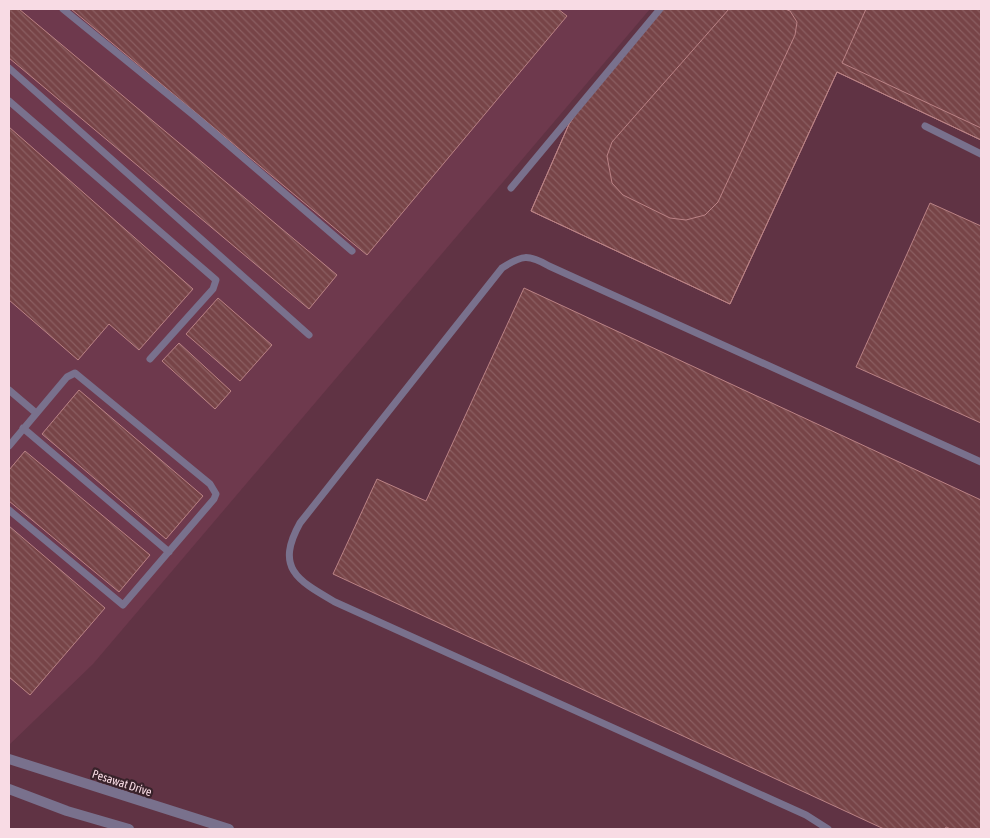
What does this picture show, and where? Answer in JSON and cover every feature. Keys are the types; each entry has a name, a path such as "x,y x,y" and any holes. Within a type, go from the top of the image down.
{"street":[{"name":"Pesawat Drive","path":"9,759 229,829"},
{"path":"9,789 67,811 129,829"}],"lane":[{"path":"63,9 197,118 352,251"},
{"path":"511,188 660,9"},
{"path":"9,68 309,335"},
{"path":"9,101 216,280 213,289 150,359"},
{"path":"925,126 981,154"},
{"path":"828,829 806,816 335,602 309,588 294,574 289,563 288,551 292,538 300,523 502,268 517,258 533,257 981,462"},
{"path":"9,446 67,376 75,372 210,484 216,494 214,499 126,604 121,605 9,510"},
{"path":"9,390 36,413"},
{"path":"23,428 169,552"}],"shaded area":[{"path":"9,9 650,9 93,664 9,745"}],"building":[{"path":"9,9 19,9 337,275 309,309 9,58"},
{"path":"71,9 558,9 567,16 367,255"},
{"path":"662,9 729,9 612,142 607,156 612,183 623,195 670,218 686,220 705,215 718,202 795,35 797,22 790,11 785,9 981,9 981,140 837,72 730,304 531,211 569,124 581,106"},
{"path":"662,9 981,9 981,140 837,72 730,304 531,211 569,124 581,106"},
{"path":"866,9 981,9 981,128 842,63"},
{"path":"9,127 193,289 139,350 109,324 78,360 9,300"},
{"path":"930,203 981,226 981,423 856,367"},
{"path":"524,288 981,500 981,829 951,829 946,827 945,829 884,829 333,574 377,479 426,501"},
{"path":"218,298 272,345 240,381 186,334"},
{"path":"179,343 231,391 215,409 162,361"},
{"path":"79,390 203,496 166,539 42,434"},
{"path":"25,451 150,555 119,592 9,501 9,470"},
{"path":"9,526 105,608 30,695 9,677"}]}
